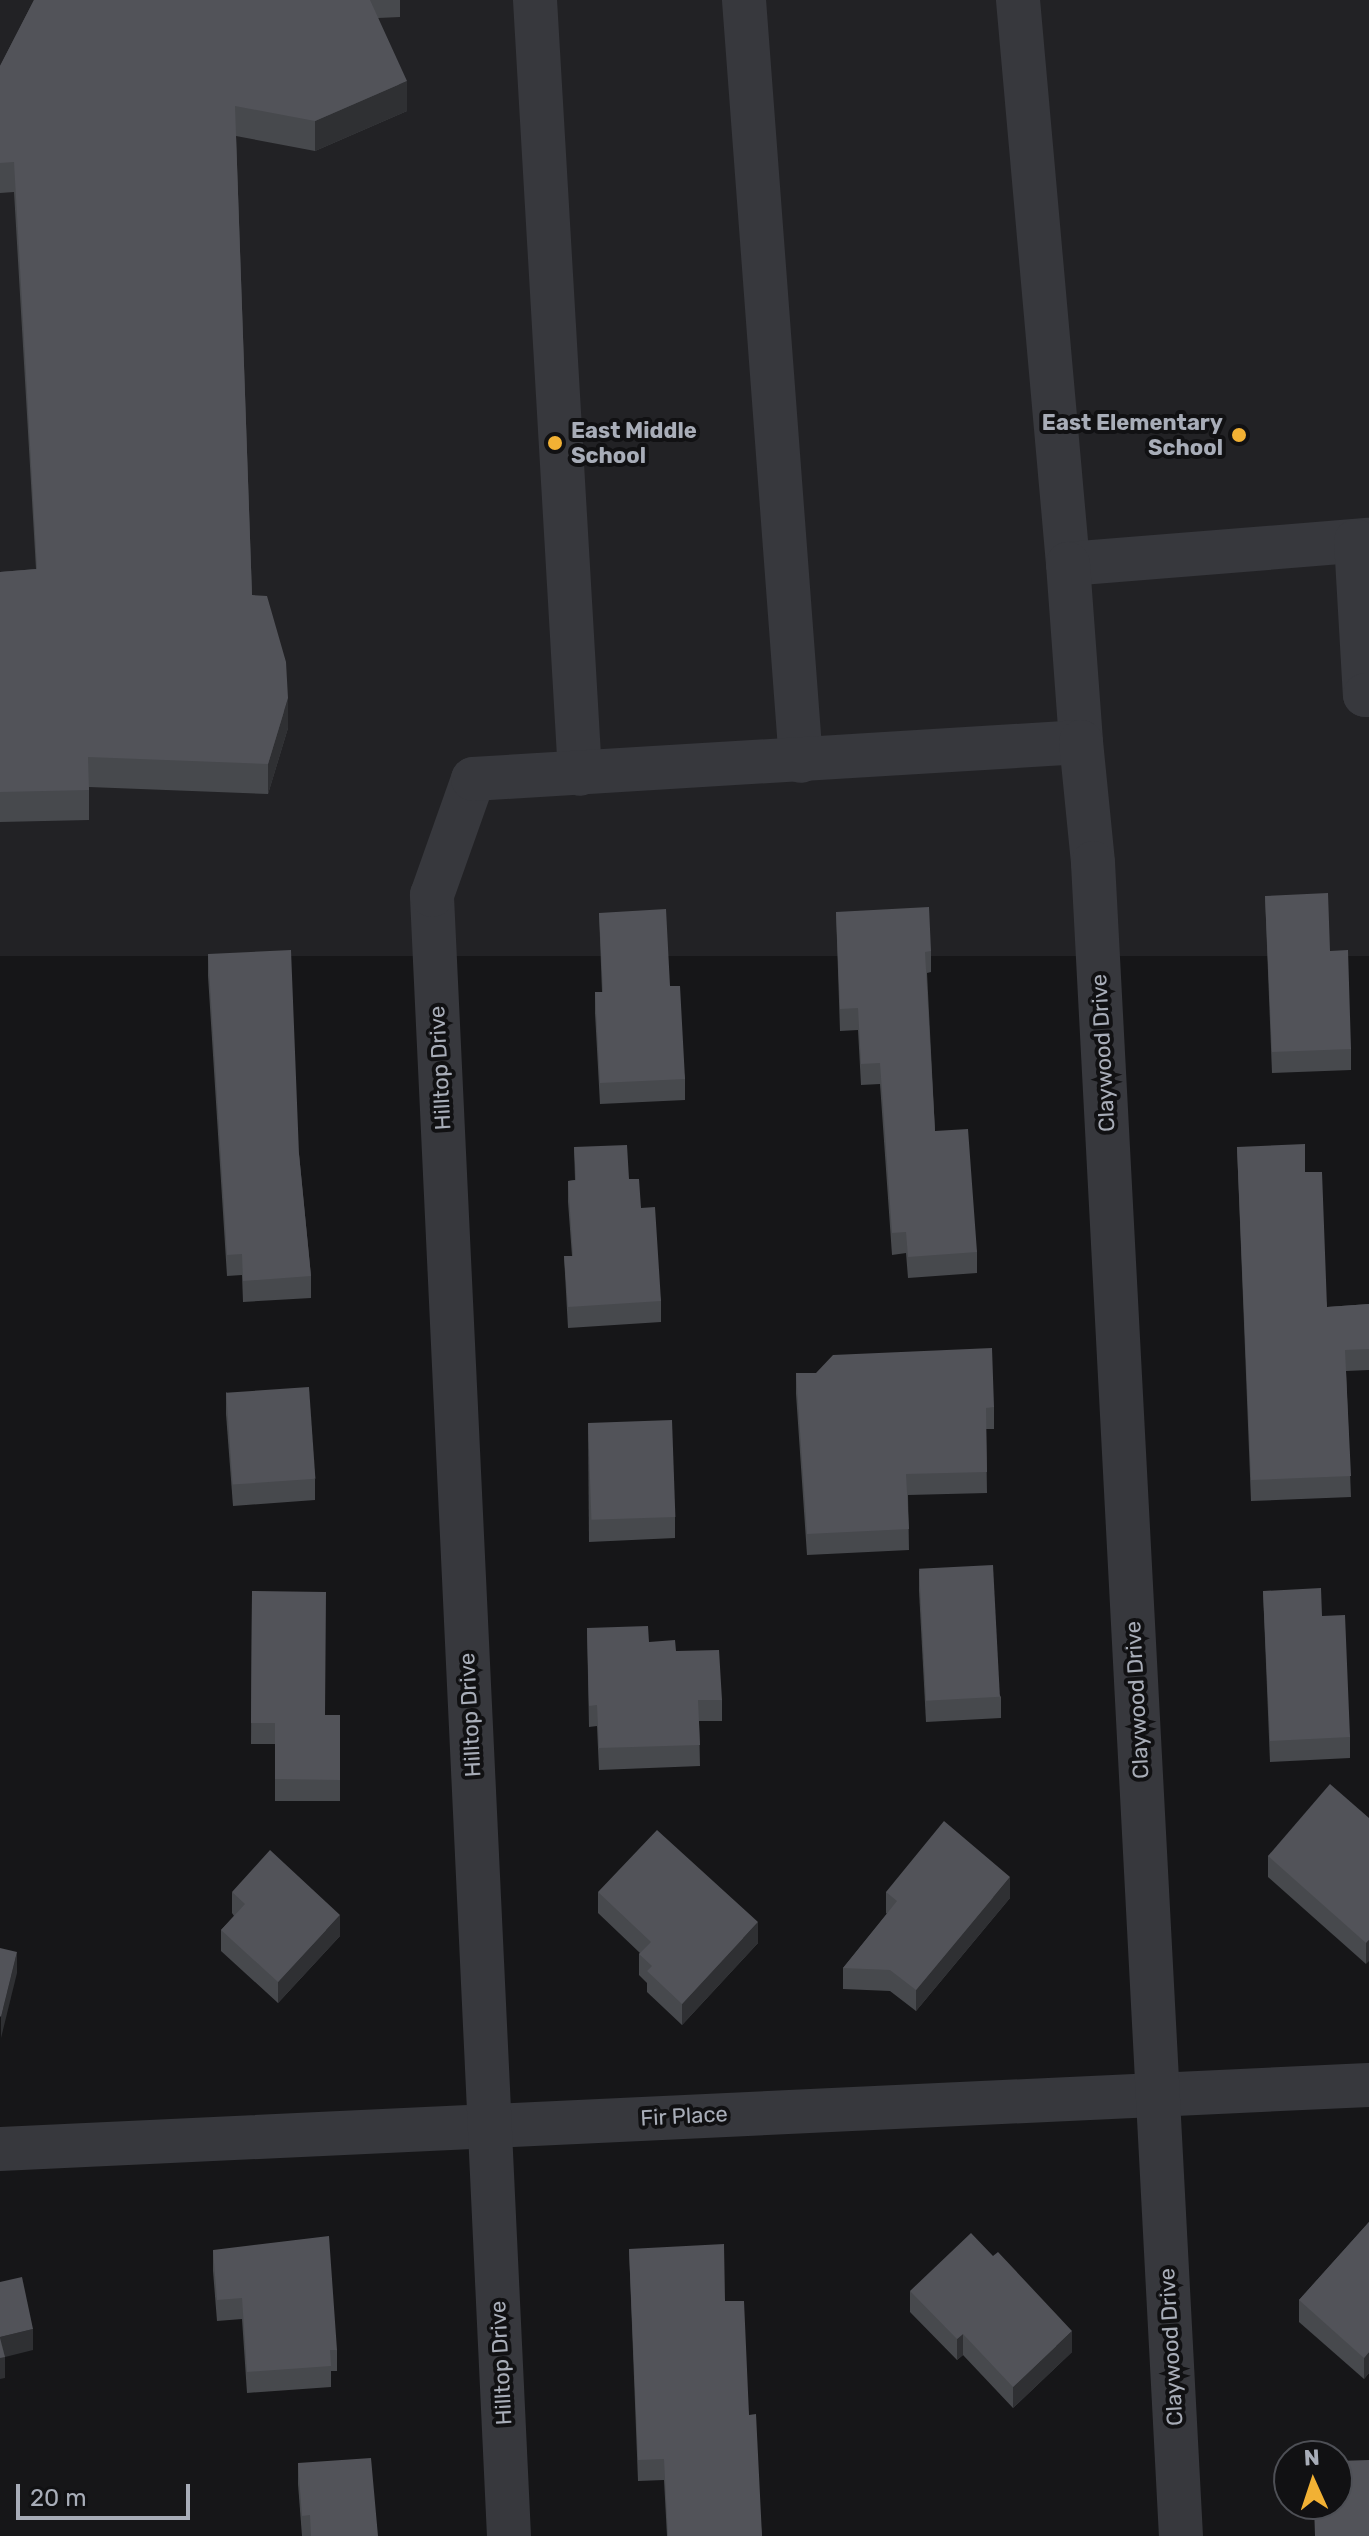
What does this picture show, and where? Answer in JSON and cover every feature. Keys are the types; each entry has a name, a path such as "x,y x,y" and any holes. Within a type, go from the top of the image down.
{"street":[{"path":"535,0 580,774 1081,742"},
{"path":"744,0 801,761"},
{"name":"Claywood Drive","path":"1018,0 1093,863 1181,2536"},
{"path":"1068,564 1362,541 1365,695 1369,695"},
{"name":"Hilltop Drive","path":"509,2536 432,895 473,779 580,774"},
{"name":"Fir Place","path":"0,2149 1369,2085"}],"shaded area":[{"name":"East Middle School","path":"0,0 1369,0 1369,956 0,956"}],"building":[{"path":"34,0 370,0 407,81 315,121 235,106 252,595 267,596 286,662 288,698 268,764 88,757 89,790 0,792 0,572 37,569 14,162 0,163 0,66"},
{"path":"1328,893 1330,951 1348,950 1351,1049 1272,1052 1265,896"},
{"path":"929,907 931,951 925,952 935,1131 968,1129 977,1252 908,1257 906,1232 892,1233 880,1063 861,1064 858,1008 840,1009 836,912"},
{"path":"666,909 670,986 680,986 685,1079 600,1083 595,992 603,992 599,913"},
{"path":"291,950 299,1154 311,1276 243,1281 242,1254 227,1255 208,954"},
{"path":"1305,1144 1305,1172 1322,1172 1327,1307 1369,1304 1369,1349 1345,1350 1351,1476 1251,1480 1237,1147"},
{"path":"627,1145 629,1179 639,1179 641,1208 655,1207 661,1301 568,1307 564,1256 573,1256 568,1181 576,1180 574,1147"},
{"path":"992,1348 994,1407 986,1408 987,1472 906,1474 909,1529 807,1534 796,1373 816,1373 833,1355"},
{"path":"309,1387 315,1479 233,1485 226,1393"},
{"path":"672,1420 675,1517 591,1520 588,1423"},
{"path":"993,1565 1000,1697 926,1701 919,1569"},
{"path":"1321,1588 1322,1616 1345,1615 1350,1737 1270,1741 1263,1591"},
{"path":"252,1591 326,1592 325,1715 340,1715 340,1780 275,1779 275,1723 251,1723"},
{"path":"648,1626 649,1642 675,1640 676,1651 719,1650 722,1700 698,1700 700,1745 599,1748 597,1705 589,1706 587,1628"},
{"path":"1330,1784 1369,1818 1369,1940 1366,1943 1268,1856"},
{"path":"944,1821 1010,1877 916,1990 890,1970 843,1968 897,1901 886,1892"},
{"path":"657,1830 758,1922 682,2004 647,1971 652,1966 639,1954 651,1942 598,1892"},
{"path":"270,1850 340,1915 278,1982 221,1930 245,1904 232,1892"},
{"path":"0,1948 17,1952 1,2017 0,2016"},
{"path":"1369,2222 1369,2352 1364,2358 1299,2300"},
{"path":"971,2233 993,2256 998,2252 1072,2331 1013,2387 963,2334 957,2339 910,2291"},
{"path":"329,2236 337,2350 330,2350 331,2366 247,2372 242,2298 217,2300 213,2250"},
{"path":"724,2244 725,2301 744,2301 749,2415 756,2414 762,2536 668,2536 664,2459 638,2460 629,2249"},
{"path":"22,2277 33,2329 0,2337 0,2282"},
{"path":"0,2338 5,2357 0,2358"},
{"path":"371,2458 378,2536 311,2536 310,2515 302,2516 298,2463"},
{"path":"1353,2460 1369,2460 1369,2536 1315,2536 1314,2520 1353,2520"}],"place":[{"name":"East Elementary School","path":"1239,435"},
{"name":"East Middle School","path":"555,443"}]}
